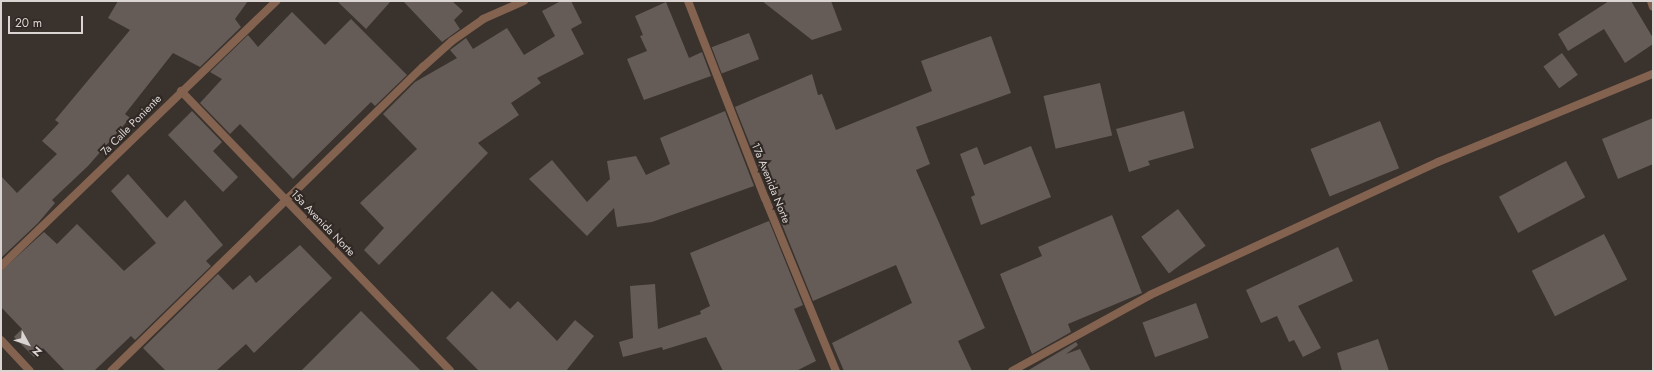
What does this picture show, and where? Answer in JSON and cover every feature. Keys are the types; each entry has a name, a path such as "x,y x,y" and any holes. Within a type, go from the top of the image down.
{"street":[{"name":"7a Calle Poniente","path":"1,266 276,1"},
{"path":"111,371 452,40 483,19 524,1"},
{"name":"17a Avenida Norte","path":"688,1 765,198 836,371"},
{"path":"1651,1 1653,7"},
{"path":"1012,371 1150,295 1438,162 1653,74"},
{"name":"15a Avenida Norte","path":"181,91 450,371"},
{"path":"1,340 30,371"}],"building":[{"path":"118,1 248,1 235,19 241,27 200,67 173,53 125,114 130,118 88,166 52,200 55,203 38,223 1,258 1,176 17,193 57,154 42,141 59,123 55,120 130,30 108,18"},
{"path":"337,1 391,1 366,29"},
{"path":"403,1 452,1 463,11 454,20 460,29 442,42"},
{"path":"561,1 571,1 582,23 571,29 584,54 537,78 541,83 511,103 519,115 478,143 488,153 379,265 364,250 384,228 360,203 417,149 383,114 415,82 457,58 450,50 466,38 473,49 507,28 524,55 555,36 542,11"},
{"path":"762,1 831,1 842,30 812,40"},
{"path":"1609,1 1631,1 1653,38 1653,44 1625,63 1604,29 1568,51 1558,34"},
{"path":"666,2 689,58 702,52 711,76 644,100 627,59 647,51 640,36 643,35 635,16"},
{"path":"292,12 325,45 351,19 407,75 375,106 371,102 293,179 240,124 230,134 200,103 222,79 210,72 248,35 258,47"},
{"path":"749,33 759,59 722,73 712,47"},
{"path":"991,36 1011,93 916,127 930,164 916,170 985,328 958,341 972,371 844,371 832,343 912,303 896,265 813,301 779,217 786,214 771,180 765,182 735,107 812,74 818,95 822,94 836,130 932,91 921,61"},
{"path":"1562,53 1578,75 1559,88 1543,67"},
{"path":"1100,83 1112,136 1056,149 1043,96"},
{"path":"192,111 222,142 213,151 238,177 223,192 168,135"},
{"path":"725,111 754,186 652,222 617,227 614,208 587,236 529,179 552,160 587,202 610,179 607,161 636,156 646,175 670,164 660,138"},
{"path":"1184,111 1194,148 1148,161 1150,165 1129,172 1116,129"},
{"path":"1653,118 1653,164 1618,179 1602,139"},
{"path":"1380,121 1399,168 1330,196 1310,149"},
{"path":"1031,146 1051,197 981,225 971,197 975,195 960,154 977,147 984,165"},
{"path":"1566,161 1585,197 1518,233 1499,197"},
{"path":"128,174 167,218 185,200 223,245 206,261 211,266 135,340 131,336 94,371 65,371 43,348 34,357 14,337 22,329 1,307 1,271 44,232 57,244 77,224 124,271 156,243 111,191"},
{"path":"1178,209 1206,246 1169,273 1141,237"},
{"path":"1112,215 1142,293 1068,324 1071,332 1032,354 1000,274 1042,256 1038,247"},
{"path":"769,221 803,305 794,309 816,361 796,371 723,371 706,337 663,350 662,347 623,357 619,342 633,338 630,286 655,284 658,329 701,314 700,311 710,306 690,253"},
{"path":"1604,234 1627,279 1555,316 1532,271"},
{"path":"300,245 332,278 254,353 246,344 216,371 166,371 143,348 218,274 233,290 250,275 256,283"},
{"path":"1338,247 1353,281 1298,306 1321,348 1303,357 1294,340 1289,342 1277,316 1261,323 1246,290"},
{"path":"492,291 510,309 518,301 557,341 575,320 594,336 566,371 479,371 446,338"},
{"path":"1196,303 1209,338 1155,357 1142,322"},
{"path":"361,311 421,371 301,371"},
{"path":"1378,339 1389,371 1342,371 1337,353"},
{"path":"1076,342 1078,345 1066,354 1080,349 1091,371 1027,371"}]}
